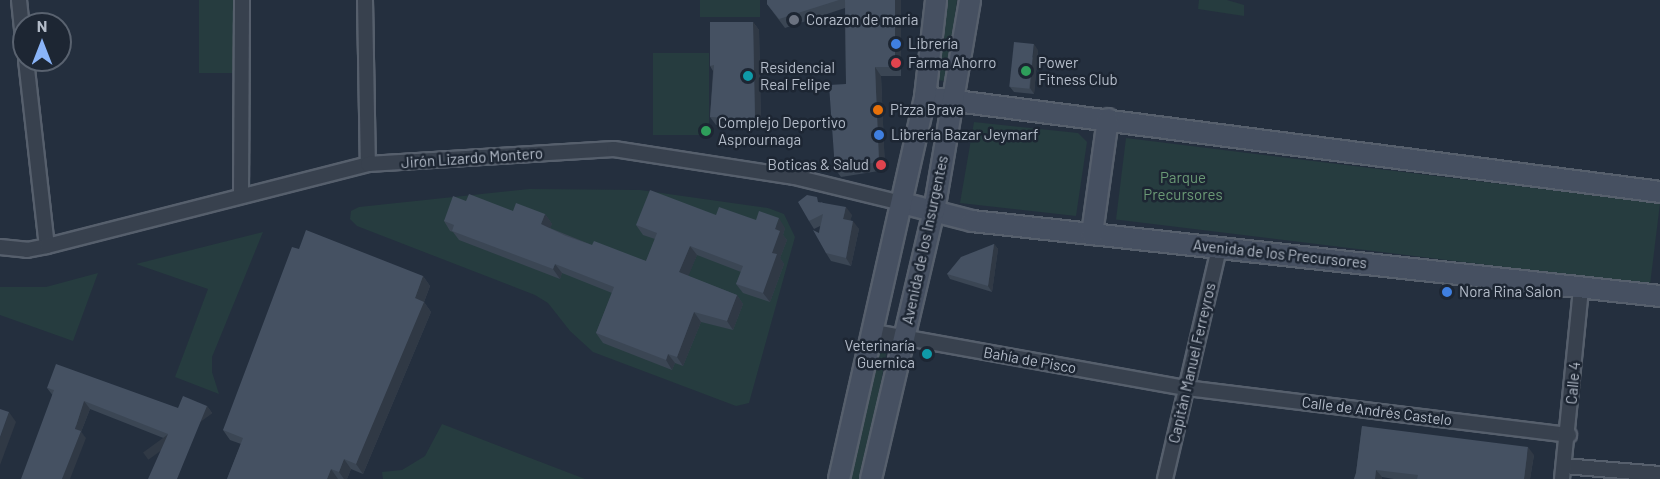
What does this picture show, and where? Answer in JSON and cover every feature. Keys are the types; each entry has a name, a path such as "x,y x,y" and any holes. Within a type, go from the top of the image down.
{"main road":[{"name":"Avenida de los Insurgentes","path":"839,479 874,332 925,97 936,0"},
{"name":"Avenida de los Insurgentes","path":"871,479 934,211 970,0"},
{"path":"925,97 1660,192"},
{"path":"1092,234 1108,119"},
{"name":"Avenida de los Precursores","path":"902,203 972,221 1660,296"}],"street":[{"path":"241,196 242,0"},
{"path":"365,0 368,164"},
{"path":"27,72 47,246"},
{"name":"Jirón Lizardo Montero","path":"0,247 27,250 47,246 368,164 622,149 795,177 902,203"},
{"name":"Capitán Manuel Ferreyros","path":"1165,479 1219,248"},
{"name":"Calle 4","path":"1563,472 1569,435 1581,288"},
{"name":"Bahía de Pisco","path":"874,332 1186,388"},
{"name":"Calle de Andrés Castelo","path":"1186,388 1569,435"},
{"path":"1563,472 1660,474"}],"green space":[{"path":"199,0 238,0 238,73 199,73"},
{"path":"700,0 760,0 760,17 700,17"},
{"path":"943,0 957,0 946,81 935,80"},
{"path":"1199,0 1227,0 1244,5 1244,16 1198,9"},
{"path":"653,53 709,53 709,135 653,135"},
{"path":"974,122 1078,133 1087,142 1076,216 960,203"},
{"name":"Parque Precursores","path":"1126,138 1660,204 1650,285 1116,219"},
{"path":"529,189 640,190 768,208 784,214 795,237 749,403 736,406 593,352 570,331 548,303 535,295 357,226 350,219 351,211 359,207"},
{"path":"263,232 212,357 212,372 219,394 175,377 208,289 136,264"},
{"path":"98,273 73,341 0,315 0,287 46,287"},
{"path":"879,342 888,343 864,479 847,479"},
{"path":"442,424 585,479 383,479 382,472 402,470 425,456"}],"building":[{"path":"767,0 839,0 779,19 767,4"},
{"path":"845,0 895,0 895,67 875,67 879,162 835,169 829,85 846,84"},
{"name":"Residencial Real Felipe","path":"710,22 753,22 755,119 710,117 714,65 710,66"},
{"name":"Power Fitness Club","path":"1014,42 1034,44 1029,89 1009,87"},
{"path":"650,190 716,215 719,207 756,220 759,211 779,218 775,229 780,231 772,253 777,254 763,293 736,284 743,266 690,246 679,272 737,295 727,321 694,312 677,357 668,354 666,360 596,333 614,287 555,264 553,269 452,231 454,225 444,221 453,196 466,201 469,194 513,211 516,203 545,214 541,224 566,236 592,245 594,241 646,261 657,233 636,225"},
{"path":"807,195 817,197 818,202 846,207 843,219 853,221 846,258 826,253 813,230 819,233 823,214 809,221 798,202"},
{"path":"306,230 423,276 415,298 424,302 356,464 344,459 339,472 331,469 327,479 227,479 243,438 223,430 292,247 299,249"},
{"path":"994,244 988,286 947,274 961,257"},
{"path":"56,364 178,408 183,396 207,406 177,479 148,479 168,434 84,401 75,429 81,431 62,479 21,479 54,390 47,388"},
{"path":"0,409 9,412 0,437"},
{"path":"1362,426 1528,447 1524,479 1417,479 1418,475 1376,470 1375,479 1354,479"}],"place":[{"name":"Corazon de maria","path":"794,20"},
{"name":"Librería","path":"896,44"},
{"name":"Farma Ahorro","path":"896,63"},
{"name":"Power Fitness Club","path":"1026,71"},
{"name":"Residencial Real Felipe","path":"748,76"},
{"name":"Pizza Brava","path":"878,110"},
{"name":"Complejo Deportivo Asprournaga","path":"706,131"},
{"name":"Librería Bazar Jeymarf","path":"879,135"},
{"name":"Boticas & Salud","path":"881,165"},
{"name":"Nora Rina Salon","path":"1447,292"},
{"name":"Veterinaría Guernica","path":"927,354"}]}
